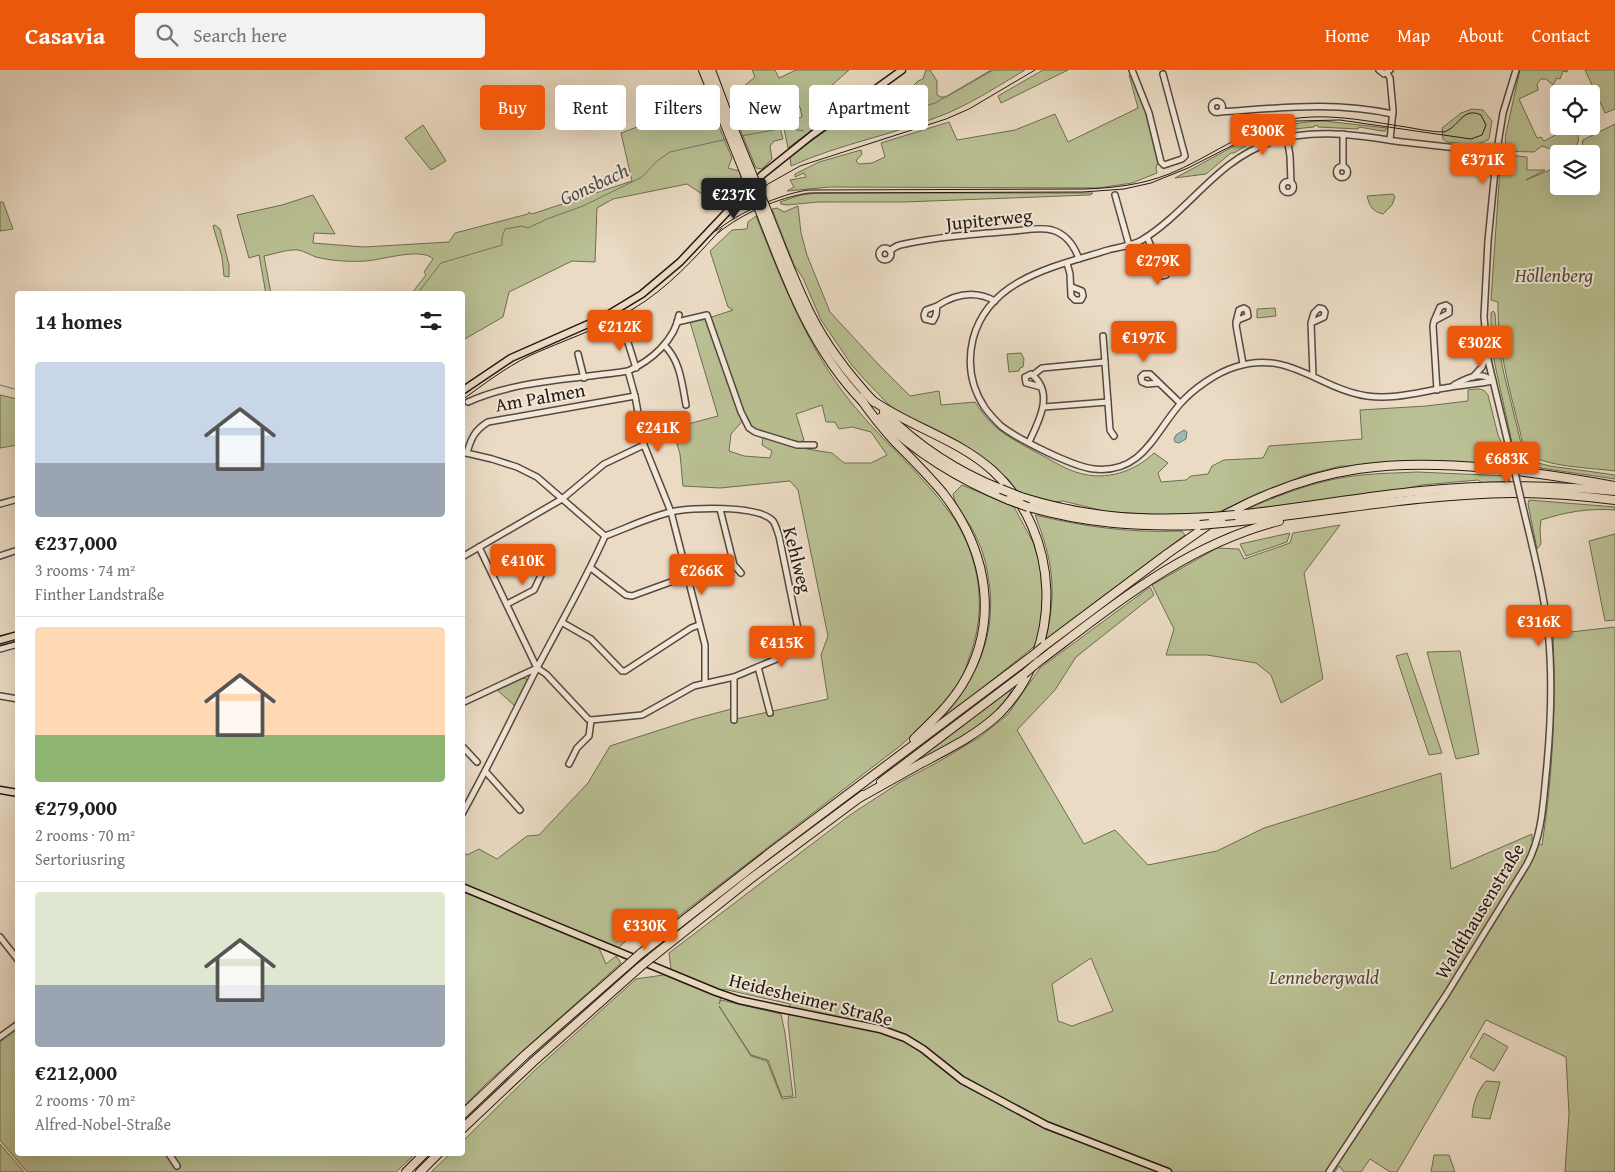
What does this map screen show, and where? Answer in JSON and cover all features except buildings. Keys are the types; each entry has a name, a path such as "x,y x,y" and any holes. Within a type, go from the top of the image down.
{"highway":[{"path":"703,70 723,111 766,217 812,318 849,373 872,400 897,424 939,457 1001,489 1021,497 1064,509 1108,517 1151,520 1235,515 1395,493 1446,488 1524,486 1615,491"},
{"path":"711,70 723,111"},
{"path":"766,217 792,290 827,358 890,436 933,481 960,518 978,557 984,584 983,625 979,645 969,671 961,686 938,716 889,763"},
{"path":"860,398 901,437 937,463 975,485 1028,507 1078,519 1112,524 1149,526 1200,525 1429,498 1486,494 1549,494 1615,500"},
{"path":"861,797 970,736 1000,713 1020,688 1034,659 1044,629 1047,597 1044,566 1036,535 1022,507 1004,482 993,471 966,451 901,418 872,400"},
{"path":"465,1111 525,1055 640,954 1044,646 1167,554 1216,520 1269,493 1313,478 1377,467 1444,466 1535,474 1615,486"},
{"path":"465,1126 532,1062 651,958 749,880 1143,584 1200,550 1226,538 1265,525 1320,512"},
{"path":"406,1172 422,1156"},
{"path":"420,1172 436,1156"}],"main road":[{"path":"465,389 511,358 604,317 642,294 680,262 762,175 812,135 902,70"},
{"path":"0,640 15,637"},
{"path":"0,790 15,792"},
{"name":"Heidesheimer Straße","path":"465,888 739,1000 880,1029 905,1038 962,1080 1046,1125 1168,1172"}],"street":[{"path":"1132,70 1149,113 1161,162 1164,165 1182,159 1185,156 1163,74"},
{"path":"1379,70 1382,74 1389,72 1390,78 1393,114 1390,140"},
{"name":"Waldthausenstraße","path":"1329,1172 1446,995 1527,864 1542,822 1552,690 1546,614 1487,351 1484,301 1497,150 1503,113 1516,70"},
{"path":"1220,112 1319,105 1358,108 1393,114"},
{"path":"1493,381 1399,396 1369,396 1357,394 1276,363 1243,364 1217,375 1180,403 1149,447 1134,461 1116,468 1095,469 1068,462 1005,429 990,416 972,380 970,359 974,336 981,320 995,301 1018,282 1033,274 1079,259 1138,243 1171,218 1220,171 1256,148 1287,138 1316,133 1343,134 1457,148 1462,152 1487,155 1496,159"},
{"path":"1343,134 1344,166"},
{"path":"1287,138 1290,156 1290,182"},
{"path":"1462,152 1497,150"},
{"path":"1115,195 1129,245"},
{"name":"Jupiterweg","path":"890,251 899,246 925,241 1046,229 1054,231 1067,239 1074,246 1079,259"},
{"path":"1147,237 1156,262"},
{"path":"1067,263 1072,287"},
{"path":"937,306 955,297 969,294 980,294 995,301"},
{"path":"468,402 509,389 628,371 636,368 652,357 664,345 678,322 679,315"},
{"path":"678,322 707,316 741,412 749,428 755,432 797,445 814,444"},
{"path":"1434,321 1437,390"},
{"path":"1236,322 1243,364"},
{"path":"1311,323 1313,376"},
{"path":"624,330 636,368"},
{"path":"1103,336 1110,430 1114,436"},
{"path":"664,345 672,353 680,372 686,404"},
{"path":"1472,377 1482,367 1487,351"},
{"path":"578,354 584,378"},
{"path":"1041,387 1026,383 1025,377 1029,374 1033,375 1042,368 1105,362"},
{"path":"628,371 635,396 644,445 670,512 706,649 706,683"},
{"path":"1029,442 1044,407 1041,387 1033,375"},
{"path":"1447,388 1472,377 1486,376 1493,381"},
{"path":"1158,382 1180,403"},
{"name":"Am Palmen","path":"465,452 479,427 488,422 635,396"},
{"path":"1044,407 1108,402"},
{"path":"465,555 562,499 604,464 644,445"},
{"path":"465,452 517,467 537,477 605,536 591,568 537,668 486,772 465,809"},
{"path":"0,504 15,500"},
{"name":"Kehlweg","path":"591,720 642,715 686,690 706,683 734,677 786,655 793,651 798,640 798,629 778,536 774,522 766,516 749,510 689,509 670,512 605,536"},
{"path":"720,509 734,565 741,573"},
{"path":"479,547 537,668 546,674 591,720 589,736 577,748 569,764"},
{"path":"0,556 15,551"},
{"path":"591,568 626,595 632,596 687,576"},
{"path":"507,604 534,590 543,571"},
{"path":"562,623 591,639 622,671 691,628 699,625"},
{"path":"0,649 15,645"},
{"path":"758,667 770,713"},
{"path":"465,702 537,668"},
{"path":"734,677 734,720"},
{"path":"0,696 15,698"},
{"path":"465,749 477,762"},
{"path":"486,772 520,810"},
{"path":"0,936 15,956"},
{"path":"0,1038 15,1026"},
{"path":"170,1156 177,1166"}],"green space":[{"path":"752,70 775,70 779,78 796,70 849,70 832,85 809,85 809,130 812,130 788,148 784,130 799,130 799,118 802,117 799,106 799,85 745,85 755,77"},
{"path":"926,70 930,70 937,81 937,95 946,97 993,70 1025,70 978,98 928,120 928,85 914,85 923,79"},
{"path":"1043,70 1068,70 1001,103 998,96"},
{"path":"1520,70 1568,70 1567,72 1563,71 1560,79 1557,78 1553,85 1546,79 1541,79 1537,84 1538,90 1519,99 1537,138 1541,137 1544,141 1556,135 1578,135 1576,145 1550,145 1550,149 1542,146 1534,152 1522,152 1512,150 1506,145 1506,133"},
{"path":"1585,70 1615,70 1615,109 1605,113 1600,102 1600,85 1592,85"},
{"path":"1129,75 1132,77 1144,104 1159,159 1156,168 1157,173 1132,183 1098,188 830,187 787,191 794,187 790,180 806,177 804,173 795,177 795,174 819,162 861,150 862,154 856,161 859,164 872,163 885,157 881,143 949,122 957,140 1015,130 1055,114 1068,142 1138,108"},
{"path":"1472,109 1483,110 1492,121 1489,139 1480,143 1469,144 1447,142 1443,139 1442,128 1461,113"},
{"path":"1324,121 1387,128 1385,131 1382,131 1359,127 1358,129 1318,127 1317,125 1282,132 1262,138 1231,153 1206,174 1175,178 1228,149 1264,133 1303,122"},
{"name":"Höllenberg","path":"1615,124 1615,471 1546,462 1528,452 1523,444 1506,374 1498,320 1498,302 1491,300 1501,154 1527,157 1527,170 1545,170 1526,180 1550,170 1550,195 1600,195 1600,145 1582,145 1583,140 1593,135 1600,135 1600,132"},
{"path":"423,125 446,161 431,170 405,138"},
{"path":"636,127 636,130 720,129 732,158 728,168 739,171 741,176 738,182 723,186 712,193 702,194 687,184 613,199 597,208 595,262 572,261 509,292 503,317 465,339 465,291 413,291 426,275 424,272 433,259 428,256 411,254 366,261 347,261 316,257 294,250 285,251 264,256 270,291 265,291 259,255 249,258 237,215 282,205 313,195 335,234 314,233 313,243 364,247 449,242 455,233 528,214 529,212 532,214 632,181 621,133"},
{"path":"740,130 781,130 783,139 774,141 770,146 772,159 762,169 756,168"},
{"path":"827,130 899,130 830,151 791,166 790,156"},
{"path":"817,193 1093,193 1090,195 904,202 818,202 787,205 780,202 801,195"},
{"path":"1393,194 1395,197 1392,205 1383,214 1372,208 1367,196"},
{"path":"0,202 3,202 13,229 0,231"},
{"path":"798,206 801,233 807,255 830,312 910,396 939,391 941,405 975,402 987,419 1008,436 1074,471 1099,476 1119,473 1138,465 1154,453 1168,463 1158,473 1161,482 1186,480 1191,476 1208,474 1212,466 1224,460 1263,458 1269,446 1362,439 1360,410 1468,401 1468,390 1477,389 1484,391 1488,395 1498,435 1508,457 1510,468 1341,466 1302,476 1258,493 1217,513 1169,515 1108,512 1063,501 1054,502 1018,492 1009,480 994,467 905,417 889,405 851,364 821,320 803,278 794,265 772,209 777,208 784,212"},
{"path":"756,216 794,307 816,351 843,392 938,498 961,530 969,547 978,584 978,621 975,640 961,679 948,698 900,746 645,942 635,933 618,948 601,940 599,948 606,964 616,956 621,963 489,1081 465,1105 465,854 467,855 479,849 497,859 527,836 539,835 588,783 610,746 735,708 736,719 828,699 821,655 828,636 798,490 790,481 720,488 683,486 680,454 672,427 718,416 690,322 733,310 728,307 710,251 732,230 747,229 748,222","holes":["822,405 826,422 835,422 839,429 852,427 871,432 887,455 871,463 844,463 832,453 807,449 763,437 762,445 772,451 770,458 744,456 729,451 731,434 745,418 752,428 800,442 804,440 796,414"]},
{"path":"215,225 220,229 229,265 229,277 224,276 222,257 213,226"},
{"path":"1275,308 1276,316 1257,318 1257,309"},
{"path":"1493,311 1495,313 1497,340 1504,374 1521,443 1527,455 1534,462 1615,475 1615,479 1520,465 1513,447 1491,346 1491,313"},
{"path":"1021,353 1024,359 1023,367 1019,371 1009,372 1007,354"},
{"path":"0,395 15,399 15,445 0,448"},
{"path":"1417,472 1508,476 1510,481 1482,483 1478,480 1422,485 1243,511 1286,493 1331,480 1369,474"},
{"path":"962,485 1014,507 1033,542 1041,567 1043,592 1040,629 1036,644 1031,649 935,726 960,695 970,679 985,646 989,629 991,610 990,589 984,558 975,535 958,507 953,494"},
{"path":"1529,500 1615,507 1615,510 1577,511 1541,520 1541,544 1537,549 1528,504"},
{"path":"1035,515 1108,528 1144,531 1182,531 1185,535 1046,639 1051,605 1051,576 1046,547"},
{"path":"1340,525 1304,573 1323,679 1281,703 1271,675 1256,663 1207,655 1166,655 1174,629 1152,585 1217,548 1239,549 1244,559 1290,543 1293,533"},
{"path":"1290,533 1287,542 1246,556 1240,544"},
{"path":"1615,534 1615,620 1605,621 1589,541"},
{"name":"Lennebergwald","path":"1150,587 1154,595 1076,657 1055,690 1017,730 1084,844 1115,830 1148,865 1217,851 1264,828 1441,773 1451,869 1532,834 1532,841 1542,845 1553,740 1553,634 1615,627 1615,1172 1565,1172 1569,1114 1566,1057 1486,1020 1397,1172 1390,1172 1370,1159 1361,1172 1344,1172 1339,1166 1335,1172 431,1172 448,1156 465,1156 465,1139 535,1070 636,979 663,975 671,969 669,953 850,815 902,781 980,737 1008,714 1040,668","holes":["1091,958 1113,1011 1072,1026 1058,1021 1052,984","723,989 790,1004 788,1022 796,1097 782,1099 767,1061 751,1056 719,1006 751,1055 768,1060 782,1097 793,1096 781,1014 721,1000 719,1004"]},
{"path":"1460,651 1479,754 1456,759 1427,652"},
{"path":"1407,653 1442,753 1429,755 1396,656"},
{"path":"522,678 527,679 527,682 515,706 497,690"},
{"path":"1012,688 1006,700 994,713 978,725 960,738 894,776 935,747"},
{"path":"15,1030 15,1156 413,1156 396,1172 27,1172 0,1140 0,1042"},
{"path":"1484,1033 1508,1047 1494,1071 1470,1057"},
{"path":"1486,1081 1500,1082 1490,1119 1472,1117 1476,1098"},
{"path":"0,1144 24,1172 0,1172"},
{"path":"1434,1155 1449,1155 1455,1172 1431,1172"}],"water":[{"path":"1184,430 1187,432 1186,439 1179,443 1175,442 1176,435"}],"waterway":[{"name":"Gonsbach","path":"928,105 935,103 991,70"},
{"name":"Gonsbach","path":"741,136 785,128 804,131"},
{"name":"Gonsbach","path":"419,291 441,263 502,245 505,229 522,226 528,228 583,206 642,177 657,161 670,152 727,139"},
{"name":"Gonsbach","path":"0,385 15,389"}],"tram line":[{"path":"734,215 768,184 800,166 946,119 969,109 1035,70"},
{"path":"716,231 760,205 808,190 1084,189 1116,187 1137,183 1169,174 1255,130 1286,120 1316,117 1346,118 1444,132 1449,130 1465,115 1475,113 1481,115 1486,125 1482,135 1471,139 1340,120 1297,121 1259,132 1188,168 1151,183 1124,189 1083,192 809,193 761,207 738,219 718,233"},
{"path":"465,398 495,376 529,356 608,323 646,301 680,272 722,228"},
{"path":"0,646 15,642"}]}
